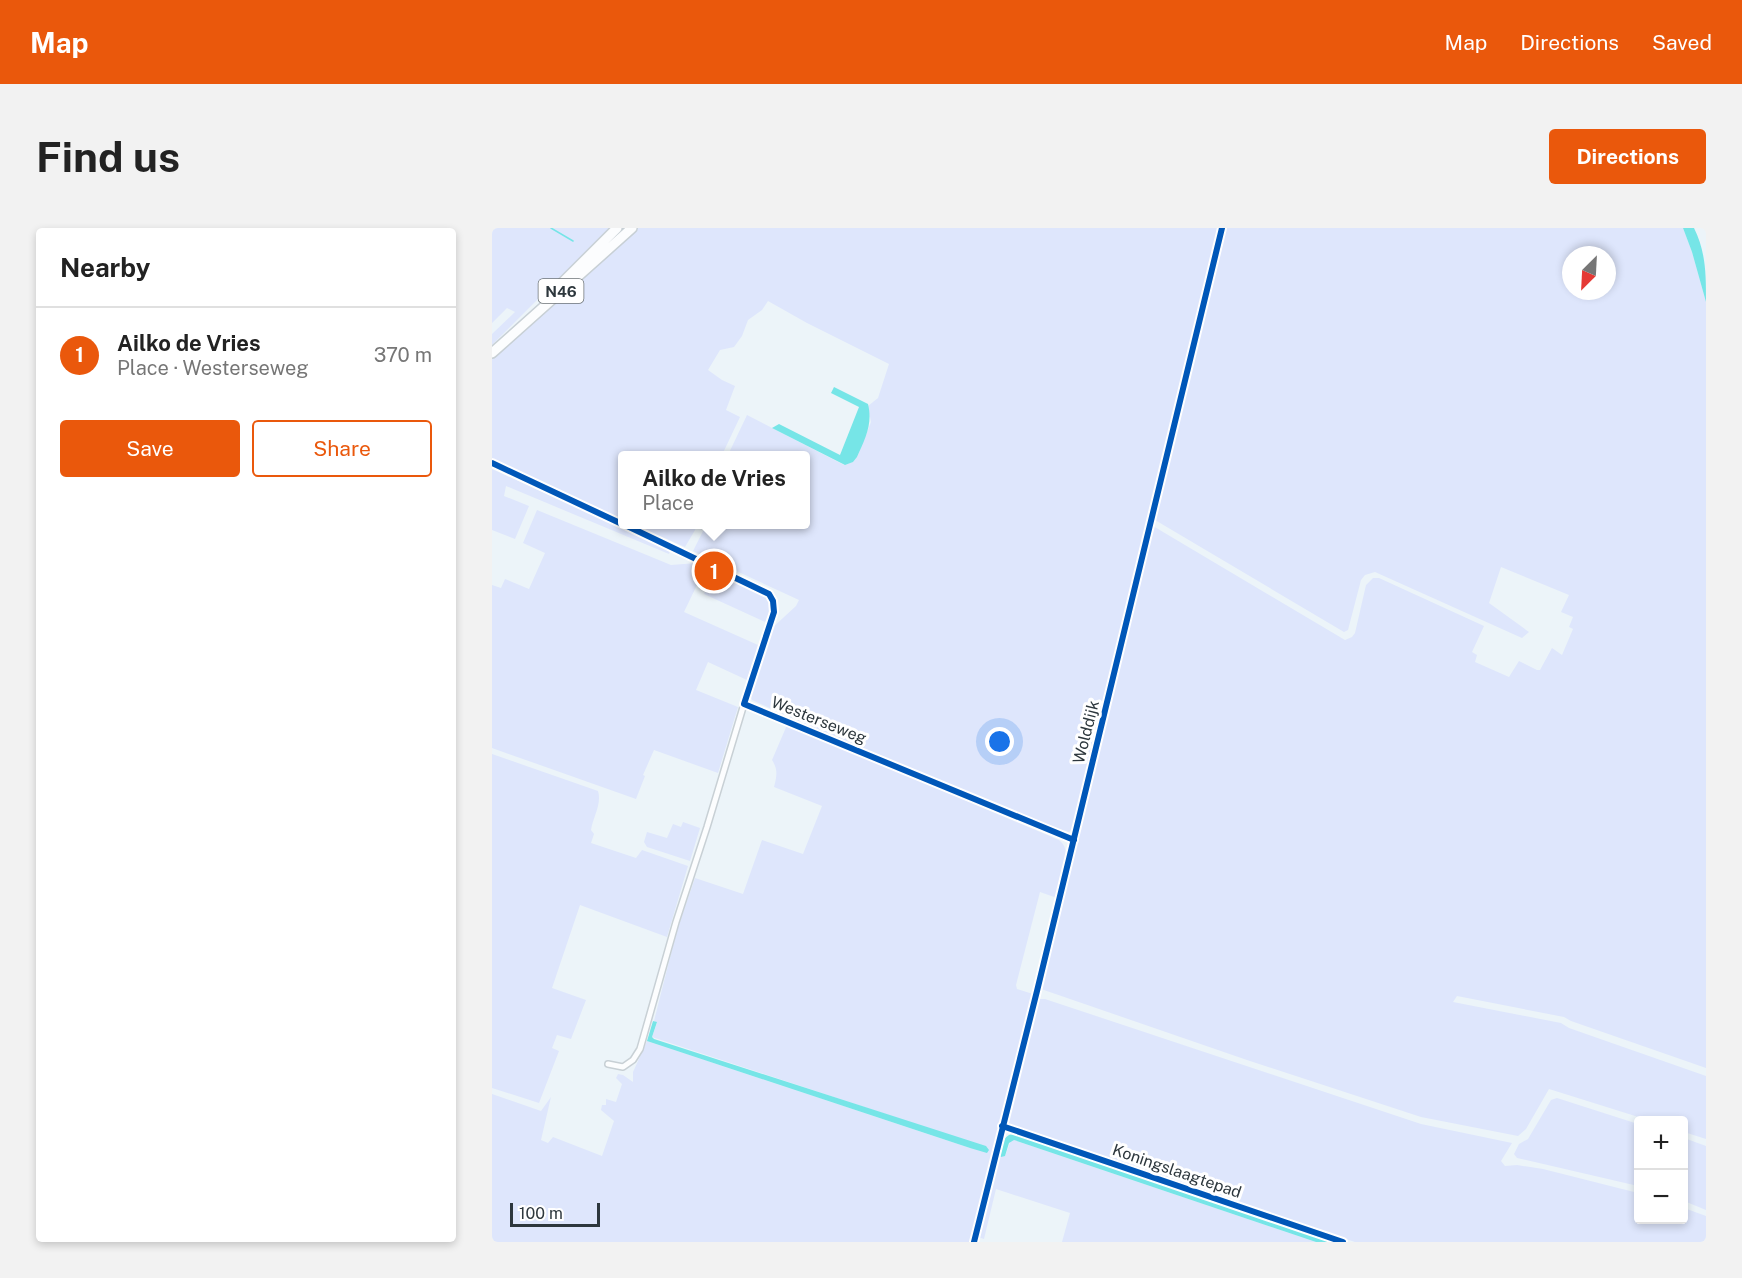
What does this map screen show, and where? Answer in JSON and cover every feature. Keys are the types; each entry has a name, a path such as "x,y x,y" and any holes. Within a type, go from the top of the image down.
{"highway":[{"name":"N46","path":"492,353 617,228"},
{"name":"N46","path":"492,353 632,228"}],"street":[{"name":"Wolddijk","path":"974,1242 1222,228"},
{"path":"492,463 618,522"},
{"path":"608,1064 623,1067 633,1060 640,1049 676,922 774,612 773,601 769,594 633,529"},
{"name":"Westerseweg","path":"744,704 1074,840"},
{"name":"Koningslaagtepad","path":"1002,1126 1343,1242"}],"shaded area":[{"path":"492,228 609,228 492,345 492,334 515,312 507,308 492,323"},
{"path":"638,228 1220,228 1073,828 1069,832 1039,823 825,733 752,700 750,695 771,629 796,606 799,600 693,551 704,529 810,529 810,451 730,451 747,415 844,465 853,462 871,422 868,406 878,398 889,364 768,301 762,310 748,320 742,336 734,347 720,350 708,370 735,386 726,410 740,417 724,451 618,451 618,517 492,459 492,359"},
{"path":"1226,228 1683,228 1706,302 1706,1068 1564,1017 1457,996 1453,1002 1561,1023 1569,1028 1706,1076 1706,1139 1688,1133 1688,1116 1635,1116 1549,1089 1526,1129 1518,1136 1421,1117 1041,989 1153,526 1345,640 1355,633 1366,585 1373,578 1379,578 1484,626 1472,652 1477,655 1475,662 1509,677 1519,661 1540,670 1552,648 1562,655 1573,629 1569,627 1573,617 1561,612 1569,595 1501,567 1489,603 1529,632 1522,638 1375,572 1365,575 1361,580 1348,630 1344,632 1155,520 1186,381"},
{"path":"492,469 670,551 669,554 506,486 504,496 529,506 515,539 492,530"},
{"path":"537,510 671,565 697,563 706,566 684,612 758,645 747,680 708,662 696,690 738,707 718,773 654,750 636,799 492,748 492,585 501,588 505,579 529,589 545,553 523,543"},
{"path":"644,529 696,529 685,547"},
{"path":"715,571 766,597 769,613 765,622 704,594"},
{"path":"787,725 1058,840 1064,847 1066,860 1057,898 1040,892 1016,985 1017,989 1033,994 971,1242 492,1242 492,1094 541,1111 551,1097 541,1140 548,1143 553,1137 602,1156 614,1121 601,1110 602,1105 606,1105 606,1099 616,1102 622,1084 616,1078 618,1074 633,1082 633,1072 647,1041 970,1148 988,1148 652,1037 677,930 695,878 743,894 762,840 803,854 822,806 774,787 776,773 772,760"},
{"path":"492,754 598,791 599,801 591,830 594,834 591,843 636,858 642,850 688,866 667,937 580,905 552,988 586,1000 571,1039 557,1035 552,1048 559,1051 539,1103 492,1088"},
{"path":"683,822 700,828 690,861 647,847 644,842 647,832 667,838 673,824 681,827"},
{"path":"1038,999 1045,999 1421,1124 1512,1143 1501,1161 1505,1166 1517,1165 1543,1169 1634,1192 1634,1224 1688,1224 1688,1209 1706,1216 1706,1242 1355,1242 1006,1124"},
{"path":"1557,1098 1634,1123 1634,1185 1517,1158 1514,1154 1519,1144 1528,1139 1551,1100"},
{"path":"1688,1139 1706,1146 1706,1210 1688,1203"},
{"path":"1011,1140 1316,1242 1062,1242 1070,1213 996,1189 984,1239 978,1237 1000,1156 1005,1156"}],"water":[{"path":"1683,228 1694,228 1701,246 1706,302 1692,252"},
{"path":"834,387 868,404 870,418 857,457 853,462 845,465 772,428 779,424 840,455 859,407 831,393"},
{"path":"653,1021 657,1022 652,1037 654,1039 986,1146 989,1150 987,1153 970,1148 647,1041"},
{"path":"1015,1134 1334,1242 1316,1242 1014,1140 1009,1143 1005,1156 1001,1157 1005,1138"}],"waterway":[{"path":"551,228 573,241"}],"cycle path":[{"path":"974,1242 1222,228"},
{"path":"492,463 618,522"},
{"path":"633,529 769,594 773,601 774,612 744,704 1074,840"},
{"path":"1002,1126 1343,1242"}],"place":[{"name":"Ailko de Vries","path":"714,571"}]}
